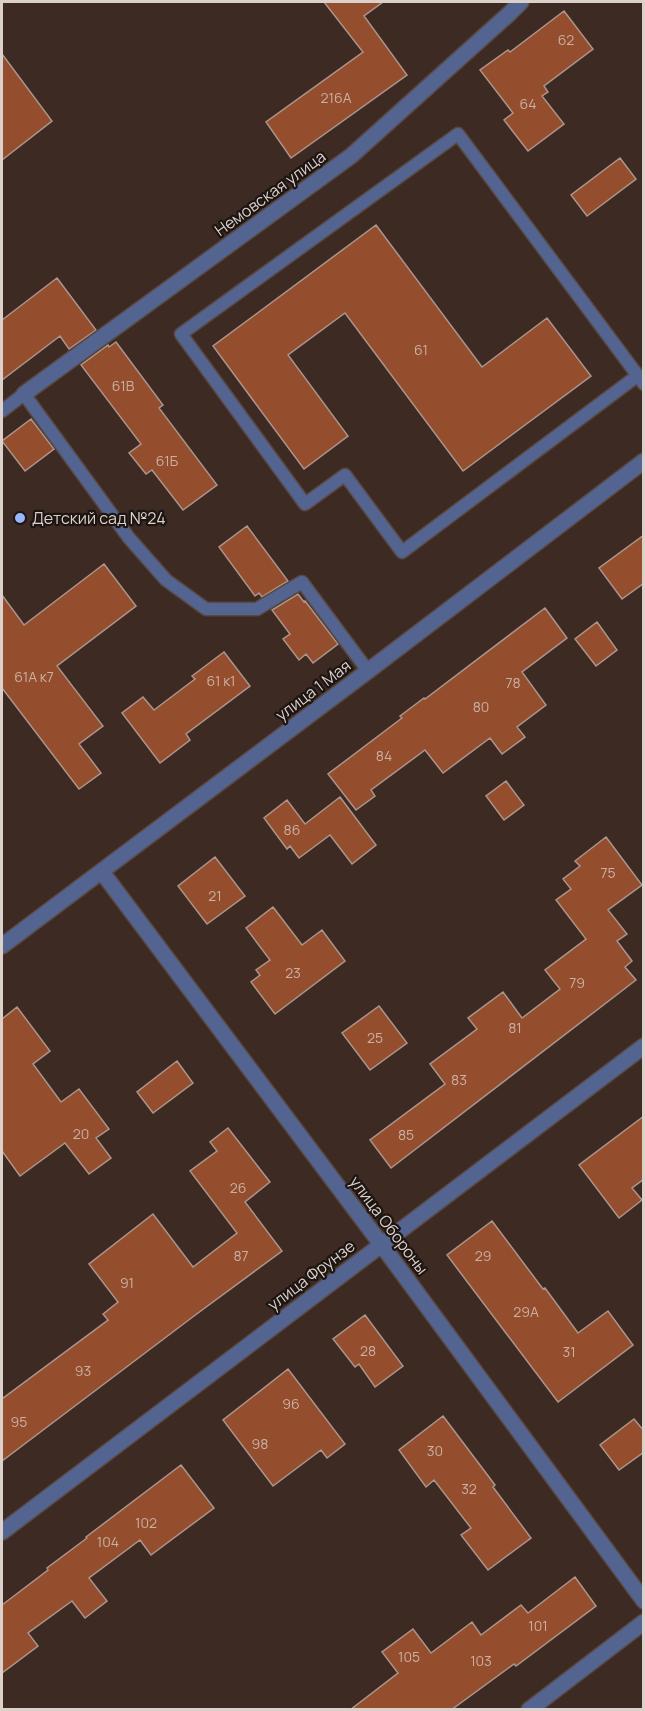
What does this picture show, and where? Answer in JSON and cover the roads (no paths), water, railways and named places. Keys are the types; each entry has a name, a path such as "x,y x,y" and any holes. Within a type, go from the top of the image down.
{"street":[{"name":"Немовская улица","path":"24,394 351,156 521,2"},
{"name":"улица 1 Мая","path":"2,946 644,461"},
{"name":"улица Обороны","path":"102,872 644,1600"},
{"name":"улица Фрунзе","path":"2,1532 644,1046"},
{"path":"530,1710 644,1622"}],"lane":[{"path":"458,134 640,380 402,552 345,475 305,504 181,334 458,134"},
{"path":"2,411 24,394 129,538 166,580 206,609 257,609 302,582 368,671"}],"place":[{"name":"Детский сад №24","path":"20,518"}]}
